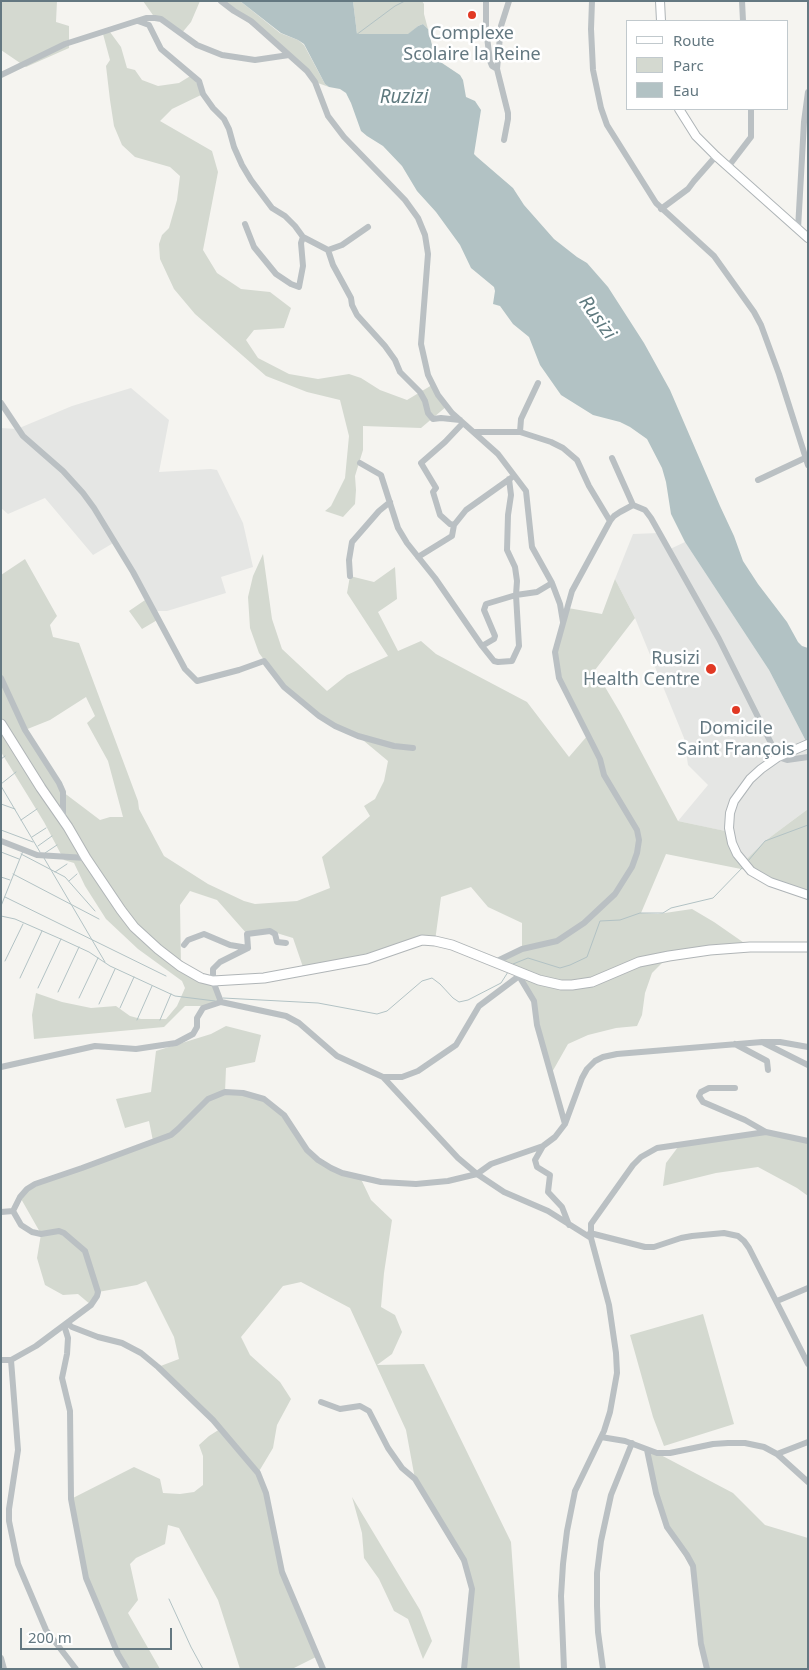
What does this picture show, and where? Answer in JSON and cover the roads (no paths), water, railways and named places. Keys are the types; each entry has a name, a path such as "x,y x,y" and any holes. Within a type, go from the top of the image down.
{"highway":[{"path":"1,724 86,858 134,927 180,966 201,978 213,981 264,978 367,958 422,940 452,945 548,983 579,985 602,978 639,962 670,956 750,947 808,947"}],"main road":[{"path":"660,1 662,20"},
{"path":"680,110 696,136 716,156 808,238"},
{"path":"805,745 778,757 760,769 750,779 734,801 730,813 729,828 732,843 752,871 770,882 808,895"}],"street":[{"path":"221,1 251,21 289,54 315,82 328,116 344,137 411,206 421,225 428,254 420,344 428,375 438,395 461,422 498,454 511,469 508,550 516,575 519,639 519,646 512,661 494,661 482,646 398,528 381,475 360,463"},
{"path":"486,1 486,29 490,62 497,69"},
{"path":"504,140 508,119 497,69 502,26 508,1"},
{"path":"592,1 592,54 597,91 608,125 623,152 661,209 706,247 754,312 761,325 808,465"},
{"path":"742,1 744,20"},
{"path":"1,74 23,65 54,48 138,21 155,18 161,19 197,45 222,54 255,60 289,54"},
{"path":"138,21 149,25 161,49 199,81 203,94 224,119 242,165 272,208 295,226 303,237 328,250 342,245 368,227"},
{"path":"798,229 804,122 808,92"},
{"path":"728,167 751,137 751,110"},
{"path":"661,209 688,189 716,156"},
{"path":"245,224 248,237 254,247 276,274 291,284 300,287 303,266 301,243 303,237"},
{"path":"328,250 332,265 351,298 357,315 395,360 400,372 420,392 428,413 433,419 441,418 461,422"},
{"path":"520,432 521,419 538,383"},
{"path":"1,404 22,436 63,471 94,508 133,572 190,676 196,681 205,680 264,661 284,687 319,716 335,726 358,736 394,746 413,748"},
{"path":"454,525 450,524 440,515 433,492 436,488 421,463 444,442 461,422"},
{"path":"474,432 520,432 563,448 577,460 589,486 610,522"},
{"path":"612,458 633,505 645,510 651,518 719,640 778,757 783,760 808,757"},
{"path":"758,480 805,458"},
{"path":"418,557 452,536 454,525 466,510 511,477"},
{"path":"511,477 526,491 532,548 552,583 560,604 563,623"},
{"path":"350,576 349,560 352,542 379,511 390,502"},
{"path":"500,964 522,949 557,941 584,923 615,894 632,867 637,853 639,840 637,830 604,775 600,759 559,678 555,652 572,590 614,516 633,505"},
{"path":"482,646 494,639 495,636 484,607 489,602 536,592 552,583"},
{"path":"1,678 24,730 63,792 63,820"},
{"path":"1,841 39,856 86,858"},
{"path":"248,948 247,934 270,931 275,934 277,942 286,943"},
{"path":"184,945 188,940 204,934 230,945 248,948"},
{"path":"220,1000 213,981 213,969 220,962 248,948"},
{"path":"1,1067 95,1046 136,1050 176,1043 193,1034 197,1027 197,1018 203,1008 220,1000 286,1016 299,1023 337,1056 383,1077 408,1076 445,1054 456,1045 479,1006 519,973 534,1001 537,1025 565,1124"},
{"path":"762,1042 808,1065"},
{"path":"13,1212 20,1197 35,1184 171,1135 208,1098 225,1092 243,1093 264,1099 274,1105 284,1115 307,1150 324,1164 342,1173 381,1182 416,1184 448,1181 477,1174 499,1161 543,1146 555,1137 565,1124 585,1074 595,1061 603,1057 762,1042 780,1042 808,1047"},
{"path":"734,1044 766,1061 768,1070"},
{"path":"383,1077 453,1153 477,1174 504,1192 548,1211 590,1236 645,1247 654,1247 682,1238 724,1233 732,1234 744,1241 808,1364"},
{"path":"735,1088 709,1088 700,1092 699,1096 703,1102 745,1120 766,1132 808,1141"},
{"path":"564,1669 561,1596 562,1564 567,1531 575,1491 604,1431 614,1397 617,1373 610,1305 590,1236 591,1224 633,1166 650,1151 664,1146 766,1132"},
{"path":"543,1146 535,1160 538,1167 550,1175 548,1192 562,1207 569,1225"},
{"path":"1,1212 13,1212"},
{"path":"13,1212 21,1225 27,1230 41,1234 59,1230 85,1251 97,1285 97,1296 91,1304 66,1324 36,1346 5,1358 18,1450 9,1509 18,1564 46,1630 76,1669"},
{"path":"777,1302 808,1288"},
{"path":"66,1324 68,1338 67,1354 62,1378 70,1411 71,1499 86,1578 118,1654 127,1669"},
{"path":"66,1324 98,1337 122,1343 141,1353 214,1420 258,1473 266,1493 282,1572 323,1669"},
{"path":"321,1402 340,1409 360,1406 369,1411 388,1448 402,1468 415,1479 464,1560 470,1577 472,1595 464,1669"},
{"path":"600,1437 632,1443 657,1453 670,1453 728,1442 764,1447 777,1454 808,1482"},
{"path":"777,1454 808,1442"},
{"path":"603,1669 597,1606 597,1573 601,1540 611,1495 632,1443"},
{"path":"647,1450 656,1493 667,1527 693,1566 701,1644 707,1669"},
{"path":"1,1658 4,1669"}],"water":[{"name":"Ruzizi","path":"240,1 353,1 357,34 408,34 423,24 428,29 434,53 439,61 460,75 463,80 466,97 475,101 481,110 474,154 513,188 524,205 554,239 587,263 608,287 644,343 670,390 734,536 743,561 787,622 798,642 808,648 808,745 769,670 685,542 671,514 662,468 647,439 620,422 593,415 561,395 540,365 529,337 513,324 500,306 493,304 494,287 471,268 460,245 436,212 417,191 402,166 383,146 361,131 346,93 325,84 304,44 281,33"}],"waterway":[{"path":"356,35 395,6 405,1"},
{"path":"1,759 5,756"},
{"path":"1,784 16,772"},
{"path":"1,786 40,852"},
{"path":"1,804 15,809"},
{"path":"21,820 37,809"},
{"path":"748,861 765,841 808,825"},
{"path":"32,837 46,828"},
{"path":"1,830 33,842"},
{"path":"38,846 52,836"},
{"path":"45,853 57,845"},
{"path":"1,906 23,851"},
{"path":"1,852 19,859"},
{"path":"21,854 65,877 95,911"},
{"path":"44,858 105,962"},
{"path":"55,872 67,864"},
{"path":"512,966 528,958 560,968 570,965 587,957 600,921 620,920 640,913 663,913 671,908 713,898 744,866"},
{"path":"13,874 99,919"},
{"path":"69,881 77,874"},
{"path":"1,877 10,880"},
{"path":"5,897 166,976"},
{"path":"1,916 15,919 63,940 89,952 110,966 175,996 215,1001"},
{"path":"5,961 23,924"},
{"path":"20,978 42,931"},
{"path":"38,988 61,939"},
{"path":"58,992 79,947"},
{"path":"79,998 98,958"},
{"path":"99,1004 115,969"},
{"path":"223,998 318,1003 377,1014 387,1011 422,981 432,978 459,1002 468,1000 501,983 508,972"},
{"path":"120,1008 134,977"},
{"path":"137,1020 152,986"},
{"path":"160,1020 171,994"},
{"path":"169,1599 203,1669"}],"place":[{"name":"Complexe Scolaire la Reine","path":"472,15"},
{"name":"Rusizi Health Centre","path":"711,669"},
{"name":"Domicile Saint François","path":"736,710"}],"water label":[{"name":"Rusizi","path":"597,318"}]}
